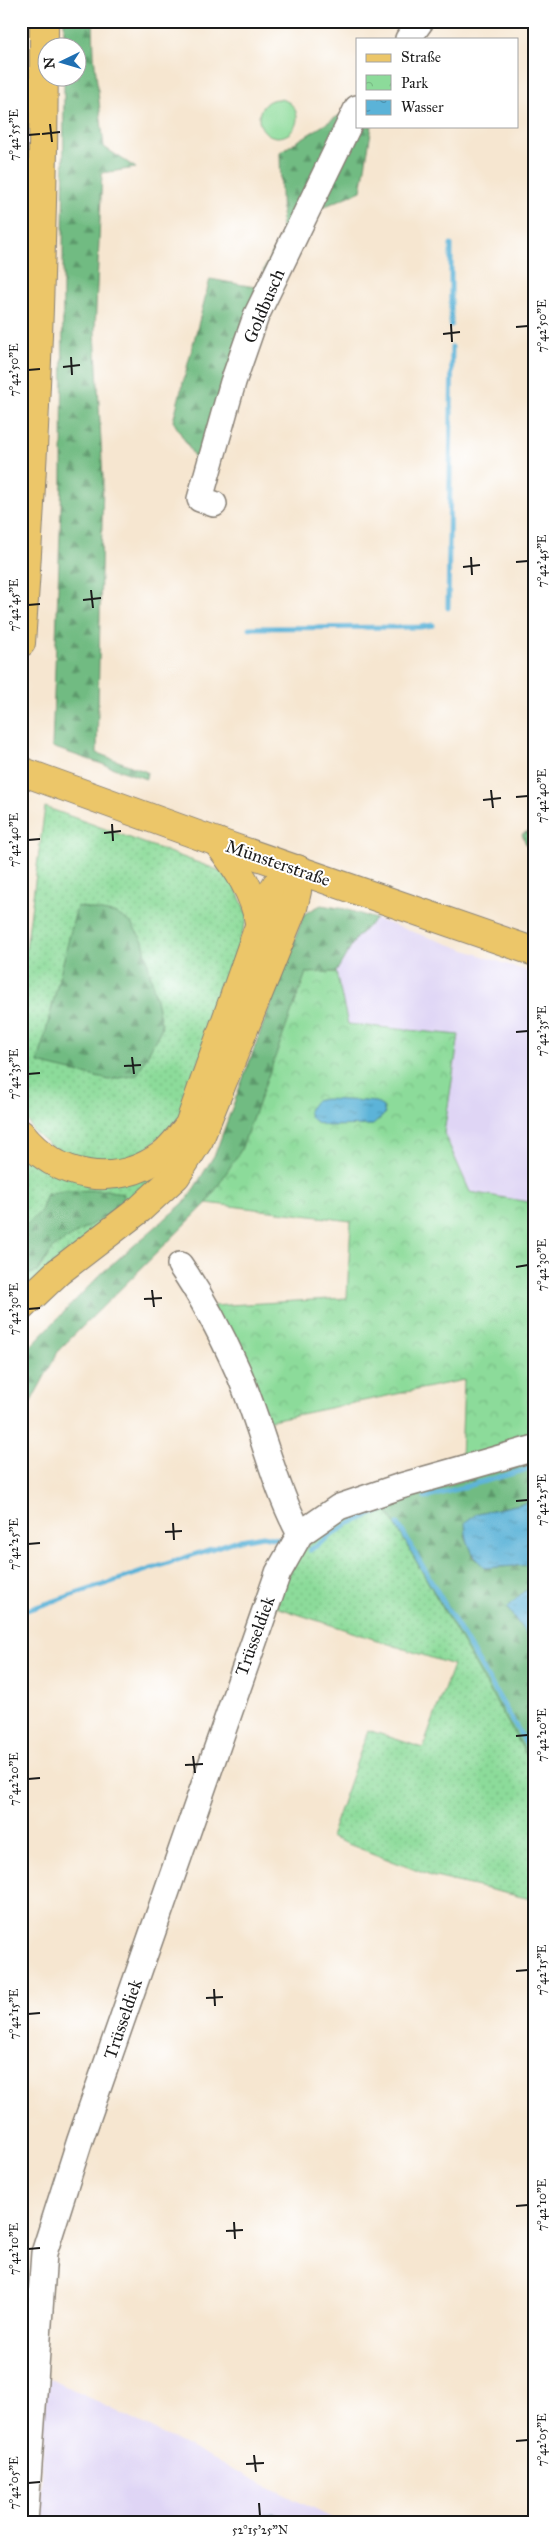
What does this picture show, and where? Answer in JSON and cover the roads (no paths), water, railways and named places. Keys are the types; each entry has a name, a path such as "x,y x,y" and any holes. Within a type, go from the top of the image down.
{"main road":[{"path":"21,642 33,486 38,362 44,118 44,21"},
{"name":"Münsterstraße","path":"21,771 217,842 535,952"},
{"path":"217,842 245,880 257,908 260,926"},
{"path":"21,1134 33,1150 56,1166 84,1175 117,1175 143,1167 163,1155 189,1125 276,885 297,869"},
{"path":"21,1306 58,1272 140,1209 176,1176 199,1140 293,908 297,891 297,869"}],"street":[{"path":"409,38 421,21"},
{"name":"Goldbusch","path":"214,504 200,499 231,392 256,316 356,110"},
{"path":"180,1265 197,1290 238,1370 286,1508 300,1534"},
{"name":"Trüsseldiek","path":"25,2522 37,2341 47,2244 80,2140 278,1573 300,1534 339,1508 410,1484 535,1448"}],"water":[{"path":"325,1099 376,1102 383,1107 385,1114 373,1125 328,1126 317,1123 310,1117 308,1110 315,1101"},
{"path":"535,1501 535,1560 529,1565 485,1568 476,1558 470,1547 466,1535 465,1522 478,1513"},
{"path":"535,1590 535,1646 507,1608 524,1591"},
{"path":"273,2513 292,2522 260,2522 265,2514"}],"waterway":[{"path":"451,245 451,325"},
{"path":"448,608 452,347"},
{"path":"249,628 420,627 433,625"},
{"path":"425,1498 535,1467"},
{"path":"310,1550 348,1524 391,1507"},
{"path":"398,1524 535,1759"},
{"path":"21,1612 235,1541 263,1536 281,1540"}]}
